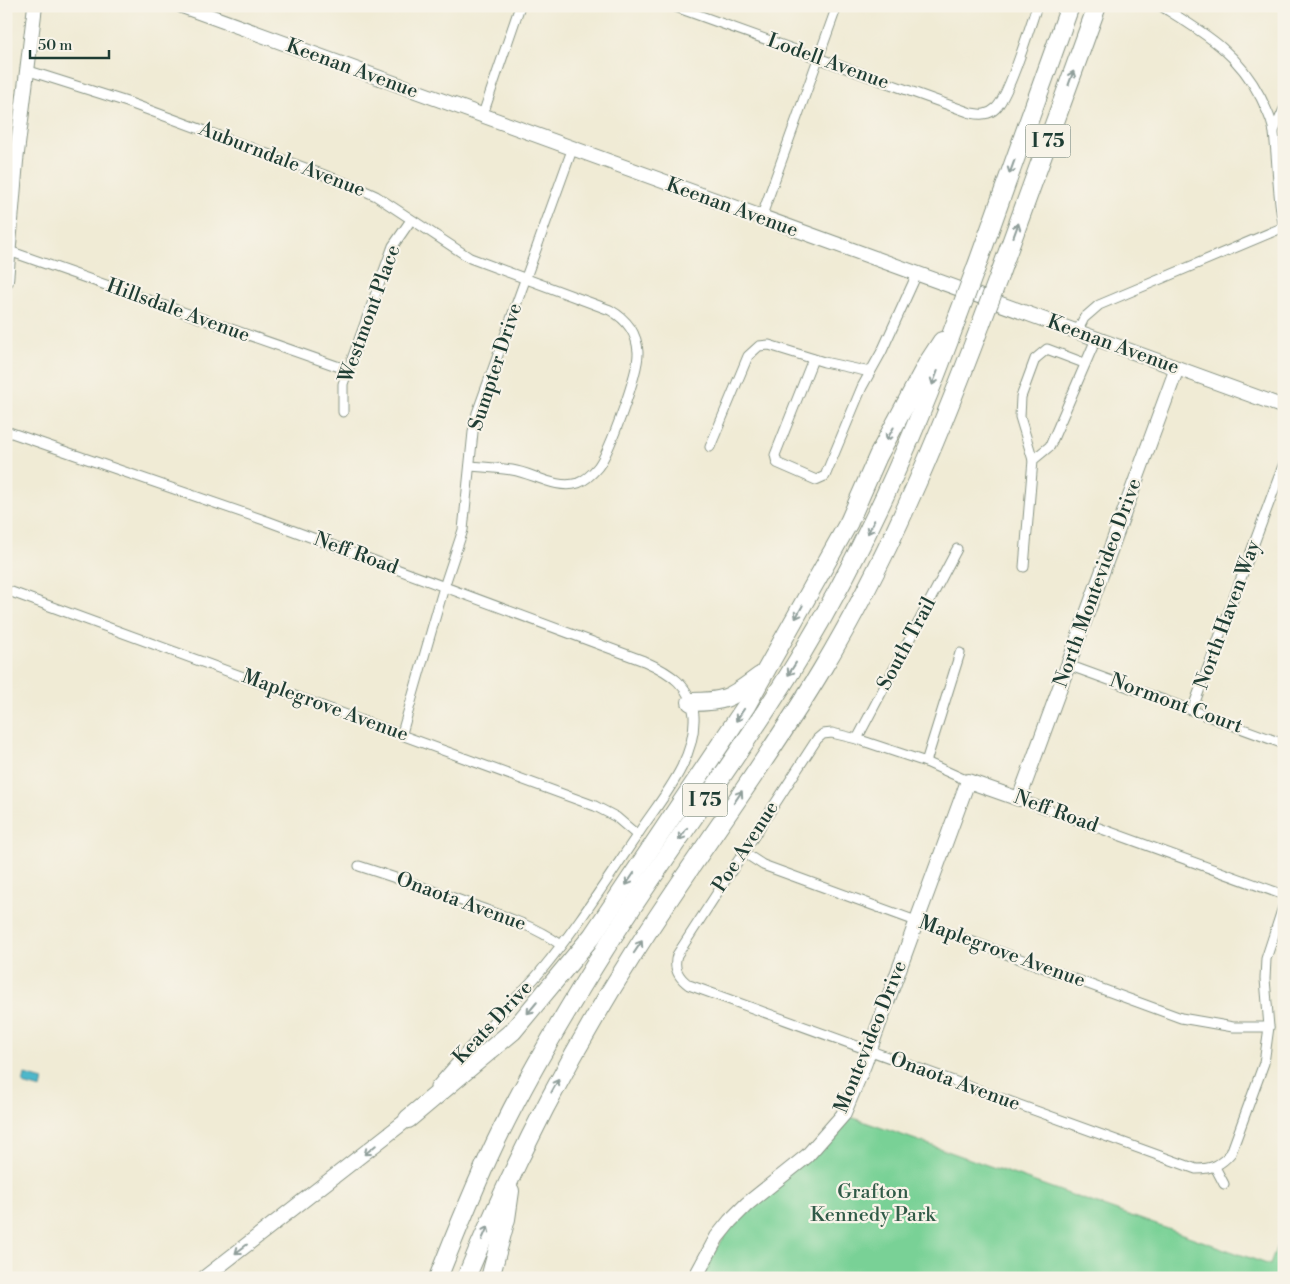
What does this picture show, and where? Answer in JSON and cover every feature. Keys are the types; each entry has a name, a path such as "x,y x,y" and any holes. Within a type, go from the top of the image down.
{"highway":[{"name":"I 75","path":"438,1278 473,1192 501,1132 571,1004 607,946 755,727 832,601 886,496 936,377 1070,6"},
{"name":"I 75","path":"466,1278 512,1172 574,1051 629,960 821,670 904,515 942,430 1097,6"},
{"path":"408,1119 513,1031 592,936 746,706 848,522 878,456 927,364 958,316"},
{"path":"691,702 718,702 733,695 765,673"},
{"path":"490,1278 506,1219 512,1172"}],"street":[{"path":"6,281 9,251 9,209 35,6"},
{"path":"482,117 520,6"},
{"name":"Lodell Avenue","path":"673,6 971,113 984,114 989,113 999,104 1012,76 1037,6"},
{"path":"761,218 837,6"},
{"path":"1077,332 1084,318 1099,305 1284,227 1278,198 1274,131 1262,100 1240,63 1220,43 1161,6"},
{"name":"Keenan Avenue","path":"184,7 572,150 1284,407"},
{"name":"Auburndale Avenue","path":"26,70 127,102 354,186 376,196 470,258 618,314 633,332 637,343 638,362 604,458 590,475 582,481 569,485 558,484 512,470 470,466"},
{"path":"1274,131 1284,109"},
{"name":"Sumpter Drive","path":"402,734 444,587 463,530 473,432 477,413 572,150"},
{"name":"Westmont Place","path":"343,412 343,384 393,246 410,220"},
{"name":"Hillsdale Avenue","path":"9,251 348,370"},
{"path":"813,359 775,455 778,463 811,479 821,479 825,476 870,372 882,351 916,274"},
{"path":"1033,460 1050,446 1096,339"},
{"path":"710,448 748,356 759,346 769,345 813,359 870,372"},
{"path":"1024,568 1033,460 1020,416 1021,397 1035,359 1047,349 1084,364"},
{"name":"North Montevideo Drive","path":"1019,799 1177,368"},
{"name":"Neff Road","path":"6,431 266,521 664,670 679,682 691,702"},
{"name":"North Haven Way","path":"1192,710 1284,463"},
{"name":"South Trail","path":"857,739 957,550"},
{"name":"Maplegrove Avenue","path":"6,590 595,806 616,817 637,835"},
{"path":"926,762 960,653"},
{"name":"Normont Court","path":"1068,665 1284,744"},
{"name":"Keats Drive","path":"204,1278 408,1119 492,1022 539,974 637,835 683,764 693,732 694,716 691,702"},
{"name":"Neff Road","path":"826,733 857,739 926,762 1019,799 1284,895"},
{"name":"Poe Avenue","path":"676,968 677,955 817,739 826,733"},
{"name":"Montevideo Drive","path":"695,1278 717,1237 730,1221 747,1204 807,1156 833,1127 850,1100 968,780"},
{"name":"Maplegrove Avenue","path":"743,852 763,865 1181,1018 1233,1027 1269,1027"},
{"name":"Onaota Avenue","path":"359,866 436,891 528,926 547,935 561,945"},
{"path":"1224,1184 1215,1167 1231,1153 1264,1063 1269,1027 1265,979 1266,959 1284,904"},
{"name":"Onaota Avenue","path":"676,968 682,980 689,985 869,1052 1196,1169 1215,1167"}],"green space":[{"name":"Grafton Kennedy Park","path":"848,1116 1270,1265 1284,1227 1284,1278 702,1278 714,1251 737,1220"}],"water":[{"path":"25,1075 43,1080 41,1089 23,1084"}]}
